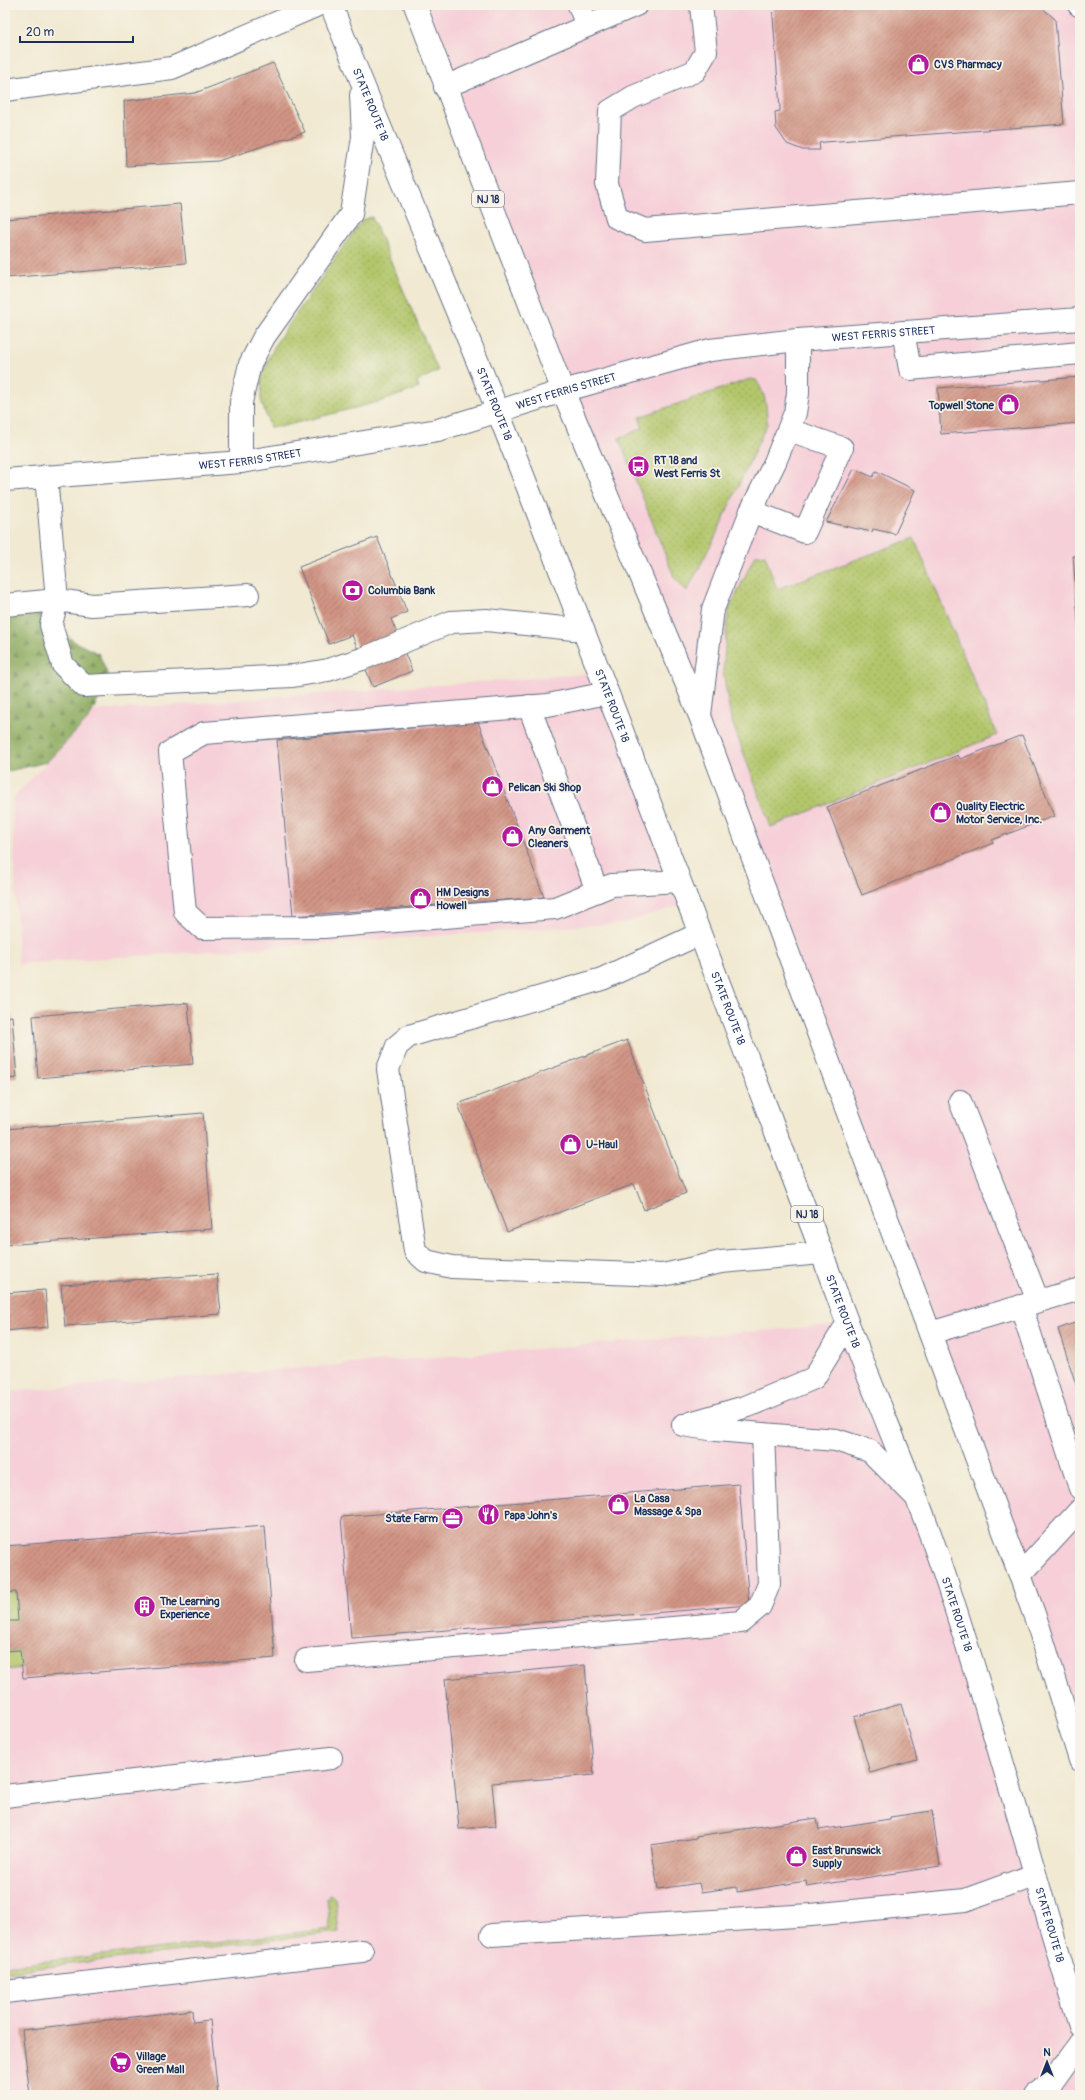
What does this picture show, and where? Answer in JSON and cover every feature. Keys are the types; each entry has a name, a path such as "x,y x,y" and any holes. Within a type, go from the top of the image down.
{"main road":[{"path":"5,90 172,68 318,5"},
{"name":"STATE ROUTE 18","path":"331,5 360,80 498,413 584,630 822,1254 847,1324 915,1496 952,1597 1080,2026"},
{"name":"NJ 18","path":"415,5 445,87 563,391 700,716 1020,1575 1039,1628 1079,1755"},
{"path":"579,5 587,26"},
{"path":"445,87 636,5"},
{"path":"701,5 706,52 695,71 633,97 610,111 607,184 616,218 645,230 1080,193"},
{"path":"241,462 241,402 250,364 264,338 350,214 363,137 360,80"},
{"name":"WEST FERRIS STREET","path":"5,480 241,462 438,430 498,413 563,391 710,350 798,340 1080,319"},
{"path":"903,332 910,370 1080,353"},
{"path":"700,716 713,609 751,511 789,430 795,413 798,393 798,340"},
{"path":"751,511 805,532 842,448 789,430"},
{"path":"46,476 57,600 51,625 63,665 84,686 294,676 328,670 362,659 451,622 486,620 584,630"},
{"path":"5,605 57,600 92,605 248,595"},
{"path":"607,693 548,705 204,733 170,752 185,912 202,928 324,927 555,908 612,885 679,881"},
{"path":"529,706 597,892"},
{"path":"700,934 602,979 408,1036 398,1046 388,1069 415,1251 426,1261 452,1267 663,1276 722,1262 822,1254"},
{"path":"960,1101 1030,1304 1080,1488"},
{"path":"930,1333 1080,1289"},
{"path":"847,1324 814,1378 748,1406 683,1425 836,1440 870,1450 915,1496"},
{"path":"306,1660 741,1622 760,1606 769,1584 763,1434"},
{"path":"1020,1575 1080,1510"},
{"path":"5,1796 331,1758"},
{"path":"492,1935 811,1915 964,1900 1034,1875"},
{"path":"5,1992 362,1951"},
{"path":"1035,2095 1052,2082 1080,2042"}],"shaded area":[{"path":"413,5 1080,5 1080,1760 700,716"},
{"path":"599,673 688,903 624,923 18,964 12,799 89,718 93,711"},
{"path":"847,1324 915,1496 1080,2026 1080,2095 5,2095 5,1392"}],"green space":[{"path":"372,217 438,371 417,381 419,388 382,401 280,427 270,427 261,400 262,374 276,343 362,220"},
{"path":"750,379 756,380 764,396 767,424 714,539 687,591 674,577 619,438 643,428 639,417"},
{"path":"914,538 997,735 771,827 731,719 723,671 728,612 755,555 765,555 777,589"},
{"path":"57,600 51,625 75,642 99,654 109,678 89,718 47,762 5,772 5,605"},
{"path":"16,1592 18,1621 5,1621 5,1593"},
{"path":"20,1650 22,1668 5,1670 5,1651"},
{"path":"330,1894 335,1898 339,1932 5,1972 5,1966 330,1929 327,1898"}],"building":[{"name":"CVS Pharmacy","path":"772,5 1039,5 1055,19 1064,124 825,142 819,143 820,150 803,150 787,144 776,128 775,112 780,111 780,108"},
{"path":"273,63 305,132 218,161 126,166 124,101 195,93"},
{"path":"180,204 186,263 5,278 5,219"},
{"name":"Topwell Stone","path":"1080,377 1080,423 941,434 938,388"},
{"path":"854,469 873,477 876,471 915,490 895,534 873,529 872,532 826,522"},
{"name":"Columbia Bank","path":"377,537 407,612 391,619 412,671 373,687 352,635 329,644 299,567"},
{"path":"1073,556 1080,556 1080,631 1079,631"},
{"path":"478,722 544,897 293,916 277,740"},
{"name":"Quality Electric Motor Service, Inc.","path":"1022,735 1054,816 992,840 993,843 862,895 827,807 958,755 960,759"},
{"path":"188,1003 193,1064 38,1078 33,1016"},
{"path":"12,1016 17,1078 5,1079 5,1017"},
{"name":"U-Haul","path":"627,1040 686,1193 644,1210 634,1184 507,1232 458,1104"},
{"path":"203,1113 212,1229 5,1245 5,1129"},
{"path":"217,1274 221,1314 65,1326 61,1285"},
{"path":"45,1290 48,1327 5,1331 5,1293"},
{"path":"1080,1321 1080,1397 1058,1329"},
{"path":"739,1484 749,1605 351,1638 341,1517"},
{"name":"The Learning Experience","path":"265,1526 275,1658 23,1678 20,1650 5,1651 5,1621 18,1621 16,1592 5,1593 5,1546"},
{"path":"585,1665 594,1775 492,1783 496,1826 459,1829 445,1679"},
{"path":"901,1704 917,1760 870,1773 854,1717"},
{"name":"East Brunswick Supply","path":"932,1811 940,1866 807,1887 806,1881 737,1892 737,1887 701,1892 699,1883 658,1889 651,1845 696,1838 696,1836 817,1818 819,1830"},
{"name":"Village Green Mall","path":"192,2010 193,2022 210,2020 218,2095 30,2095 22,2030"}],"place":[{"name":"CVS Pharmacy","path":"918,64"},
{"name":"Topwell Stone","path":"1009,405"},
{"name":"RT 18 and West Ferris St","path":"638,466"},
{"name":"Columbia Bank","path":"353,590"},
{"name":"Pelican Ski Shop","path":"492,787"},
{"name":"Quality Electric Motor Service, Inc.","path":"941,812"},
{"name":"Any Garment Cleaners","path":"513,836"},
{"name":"HM Designs Howell","path":"421,898"},
{"name":"U-Haul","path":"570,1144"},
{"name":"La Casa Massage & Spa","path":"619,1504"},
{"name":"Papa John's","path":"489,1515"},
{"name":"State Farm","path":"453,1518"},
{"name":"The Learning Experience","path":"144,1607"},
{"name":"East Brunswick Supply","path":"796,1856"},
{"name":"Village Green Mall","path":"120,2062"}]}
